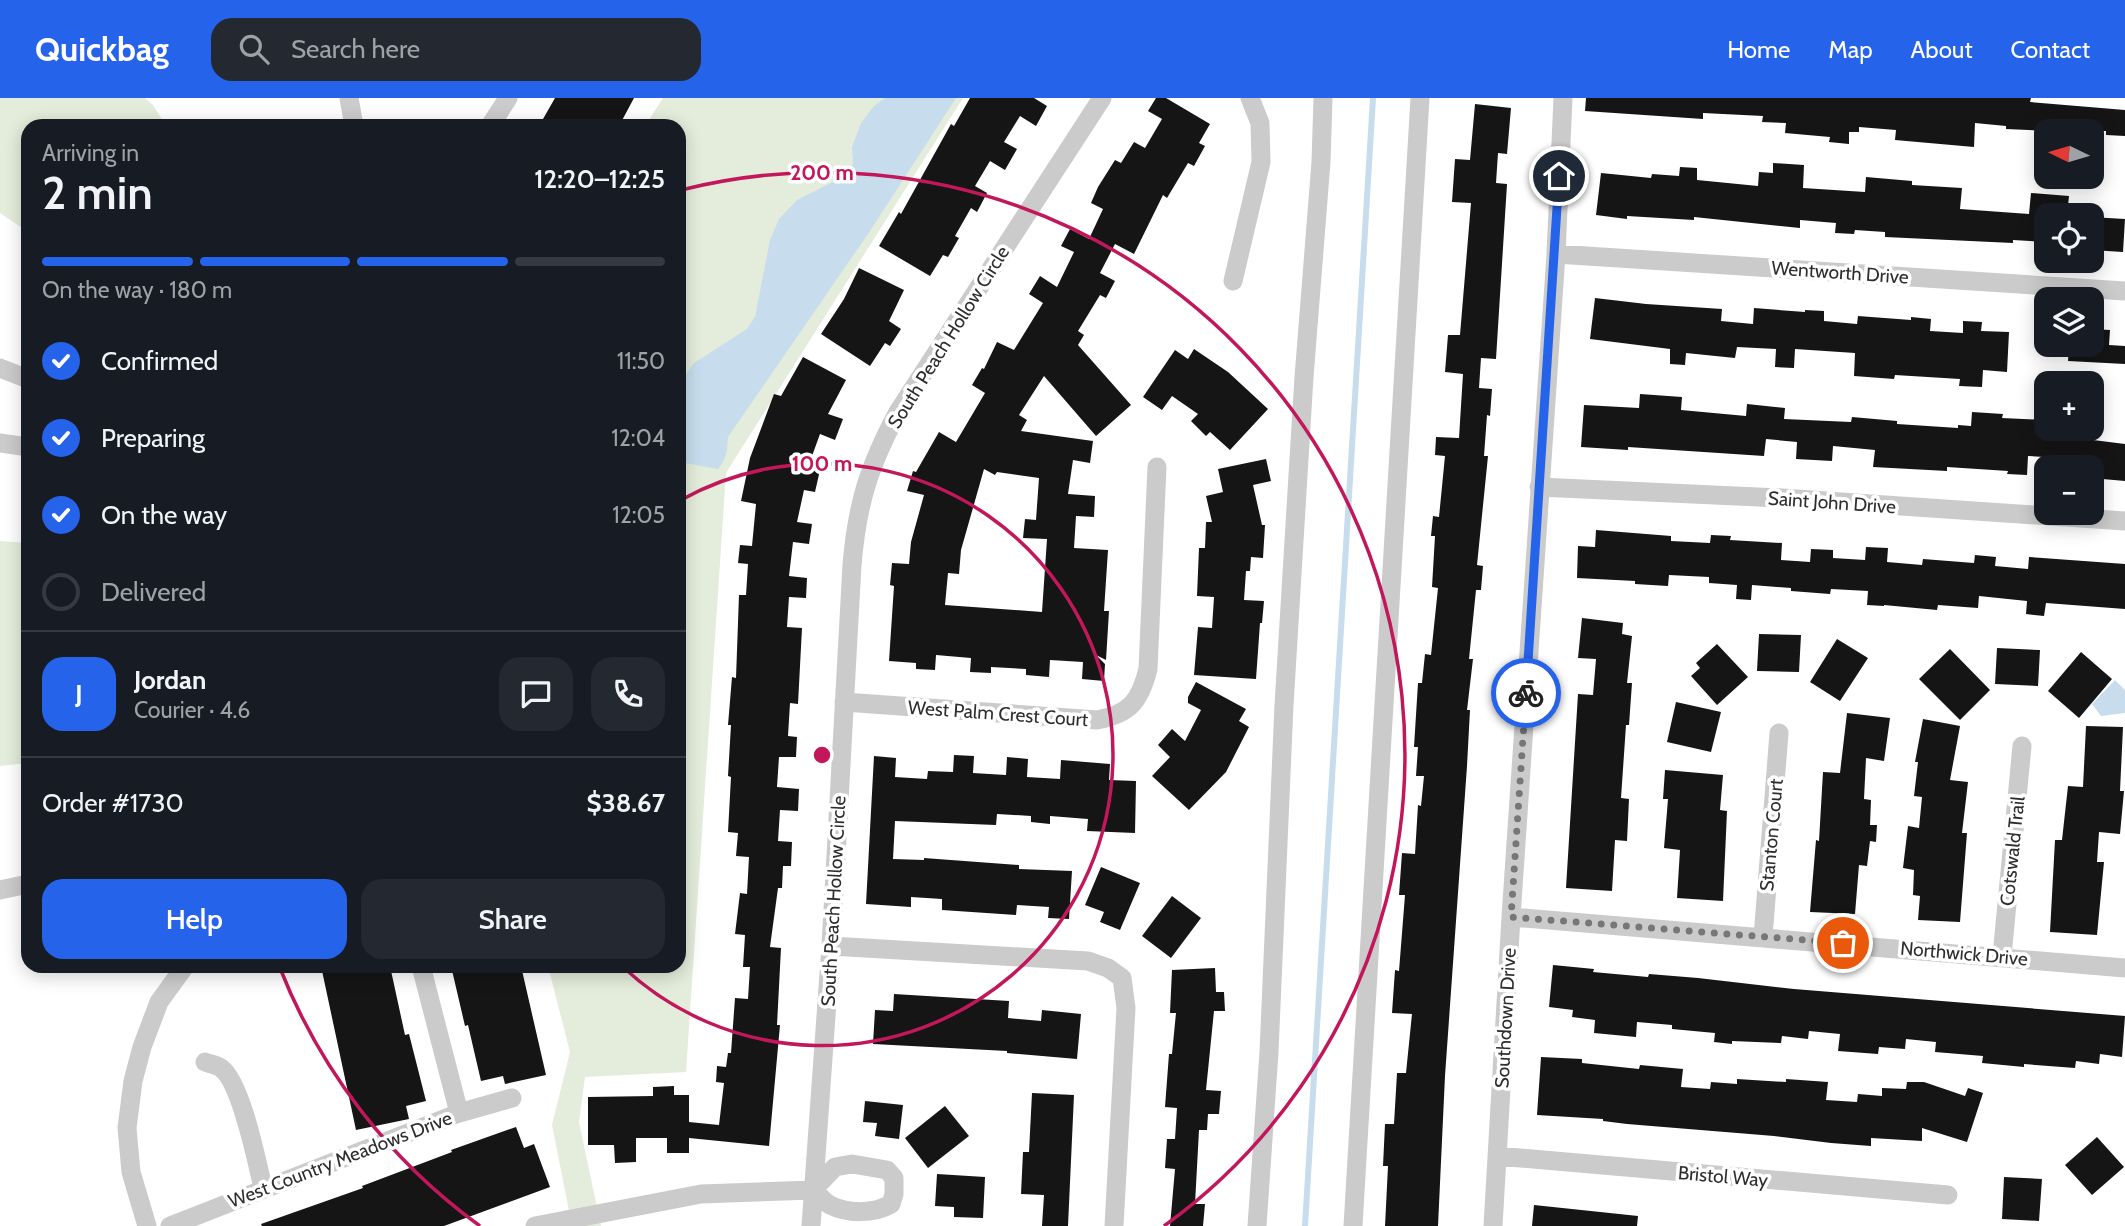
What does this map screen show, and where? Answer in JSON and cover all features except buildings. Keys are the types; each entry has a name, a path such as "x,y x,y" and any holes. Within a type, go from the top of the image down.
{"street":[{"path":"349,98 353,119"},
{"path":"494,119 508,98"},
{"name":"South Peach Hollow Circle","path":"811,1226 831,946 855,532 862,494 883,440 917,382 1102,98"},
{"path":"1233,281 1261,162 1260,123 1250,98"},
{"path":"1257,1226 1269,1052 1284,705 1304,377 1321,162 1323,98"},
{"path":"1353,1226 1420,98"},
{"name":"Southdown Drive","path":"1493,1226 1556,254 1563,98"},
{"name":"Wentworth Drive","path":"1556,254 2125,291"},
{"path":"0,368 21,376"},
{"path":"0,443 21,446"},
{"name":"West Palm Crest Court","path":"844,702 1097,720 1117,716 1135,703 1143,688 1148,669 1157,467"},
{"name":"Saint John Drive","path":"1539,487 1782,498 2125,521"},
{"name":"Stanton Court","path":"1763,937 1779,733"},
{"name":"Cotswald Trail","path":"2002,956 2022,746"},
{"path":"0,890 21,886"},
{"name":"Northwick Drive","path":"1511,917 2125,968"},
{"path":"831,946 1088,961 1108,968 1122,978 1126,1008 1114,1226"},
{"path":"146,1226 131,1172 127,1128 133,1081 159,1002 180,973"},
{"path":"423,973 459,1113"},
{"path":"205,1062 222,1068 235,1090 248,1126 263,1188"},
{"name":"West Country Meadows Drive","path":"170,1226 459,1113 512,1098"},
{"name":"Bristol Way","path":"1497,1156 1948,1195"},
{"path":"535,1226 701,1194 813,1190"}],"green space":[{"path":"0,98 145,98 153,105 162,119 21,119 21,227 0,213"},
{"path":"663,98 963,98 726,473 686,1072 585,1077 579,1122 601,1226 572,1226 552,1125 570,1052 550,973 686,973 686,119 650,119"},
{"path":"0,541 21,542 21,764 0,766"}],"water":[{"path":"885,98 956,98 870,231 728,437 727,451 718,469 686,463 686,374 694,363 747,329 755,317 770,240 779,219 797,200 847,175 853,163 852,147 861,123 874,106"},
{"path":"2115,680 2125,690 2125,713 2101,716 2092,704"}],"waterway":[{"path":"1305,1226 1373,98"}],"way so far":[{"path":"1526,693 1511,917 1843,943"}],"route":[{"path":"1526,693 1559,176"}]}
